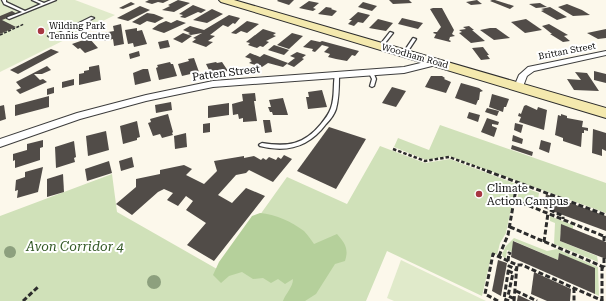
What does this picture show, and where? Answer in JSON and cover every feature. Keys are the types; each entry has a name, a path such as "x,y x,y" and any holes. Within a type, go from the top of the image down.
{"main road":[{"name":"Woodham Road","path":"224,0 606,113"}],"street":[{"name":"Brittan Street","path":"519,87 523,75 531,69 606,53"},
{"name":"Patten Street","path":"0,143 77,116 146,98 206,86 404,70 437,62"}],"lane":[{"path":"4,0 4,3 25,12"},
{"path":"34,0 44,4"},
{"path":"10,18 54,0"},
{"path":"50,36 56,36 92,18"},
{"path":"381,46 391,33"},
{"path":"405,53 414,39"},
{"path":"371,73 374,79 372,86"},
{"path":"262,145 279,148 291,147 312,137 321,128 334,107 337,75"}],"path":[{"path":"0,35 24,24"},
{"path":"393,149 425,162 449,158 606,215"},
{"path":"499,256 508,235 518,183"},
{"path":"515,200 549,211 563,219 605,237 604,241"},
{"path":"544,242 549,211"},
{"path":"510,227 604,267"},
{"path":"508,261 509,253 511,254"},
{"path":"498,301 485,294 493,254 517,267"},
{"path":"509,301 504,299 509,266 517,267 522,265 603,301 604,258"},
{"path":"508,271 512,273 508,296 514,300 517,267"},
{"path":"22,301 38,287"},
{"path":"574,288 574,301"},
{"path":"516,291 538,301"}],"green space":[{"name":"Wilding Park Tennis Centre","path":"0,0 75,0 115,15 0,72"},
{"path":"440,125 606,183 606,213 449,156 426,160 394,147 398,138 429,150"},
{"name":"Avon Corridor 4","path":"380,146 425,163 450,159 516,184 506,233 500,243 497,255 492,253 482,296 387,251 366,301 0,301 0,216 112,174 117,212 217,269 247,233 287,177 347,204"},
{"path":"520,186 539,193 537,207 517,200"},
{"path":"260,213 283,219 294,225 304,231 314,244 337,234 344,243 347,253 345,261 335,264 316,294 305,301 283,301 292,285 293,279 285,284 278,279 271,283 263,278 253,279 242,272 229,276 221,283 213,275 219,262 252,216"},
{"path":"550,216 573,225 573,229 561,225 560,241 597,256 598,262 554,244 555,223 550,221"},
{"path":"514,238 547,251 557,249 598,267 599,296 595,294 559,254 558,260 514,241 512,252 507,250 506,258 503,257 502,254 506,246"},
{"path":"401,260 486,301 394,301 387,298"}],"building":[{"path":"149,0 169,0 163,3 158,2 152,4 145,2"},
{"path":"178,0 190,3 174,12 162,10 170,6 168,5"},
{"path":"294,0 289,5 277,1"},
{"path":"389,0 409,0 412,3 393,4"},
{"path":"477,0 482,4 471,5 466,2"},
{"path":"492,0 514,6 510,9 490,1"},
{"path":"309,1 319,3 313,8 316,9 313,11 299,8"},
{"path":"131,2 135,4 123,9 119,8"},
{"path":"363,2 377,6 372,11 358,7"},
{"path":"540,3 547,7 536,8 529,4"},
{"path":"567,4 590,15 573,16 558,7"},
{"path":"193,5 206,10 185,18 180,17 183,15 179,14"},
{"path":"140,6 150,10 128,21 117,18"},
{"path":"326,7 337,11 332,16 318,14"},
{"path":"550,7 567,17 557,20 541,11 544,10 541,9"},
{"path":"442,8 454,30 452,34 455,36 450,37 450,42 434,38 436,34 433,33 437,32 441,27 430,9"},
{"path":"212,9 223,14 207,23 193,20"},
{"path":"12,11 17,14 2,20 16,27 0,34 0,16"},
{"path":"358,12 370,15 363,23 358,22 354,26 348,24 352,20 349,20"},
{"path":"147,13 164,18 155,23 147,21 140,25 132,22"},
{"path":"229,15 240,18 235,24 233,23 228,27 223,25 210,35 215,36 208,41 213,42 206,47 192,42 196,39 193,38 202,33 191,35 183,30 190,26 204,30"},
{"path":"402,18 423,23 418,29 398,24"},
{"path":"378,19 393,23 386,31 369,28"},
{"path":"526,19 542,30 525,33 511,22"},
{"path":"177,20 186,23 164,33 152,29 166,21 171,23"},
{"path":"247,21 259,24 247,33 241,31 236,34 231,33"},
{"path":"121,24 124,44 114,46 113,39 104,41 103,33 114,31 113,26"},
{"path":"549,24 568,35 564,36 570,41 563,42 550,34 552,34 542,26"},
{"path":"469,26 485,41 471,43 459,33 462,32 459,30 466,29 463,27"},
{"path":"137,28 137,31 142,30 147,44 134,47 133,43 128,44 125,30"},
{"path":"496,28 510,38 494,40 480,30"},
{"path":"263,29 276,33 273,35 276,36 266,41 269,42 263,47 260,46 257,48 248,45 250,43 246,42"},
{"path":"606,29 606,38 598,39 587,33"},
{"path":"183,33 192,36 182,43 173,39"},
{"path":"292,33 303,36 289,49 277,45"},
{"path":"89,38 98,48 85,53 80,48 78,49 72,44"},
{"path":"168,40 170,47 160,49 158,42"},
{"path":"311,40 322,41 359,51 355,56 352,55 347,61 336,59 328,57 330,54 324,52 329,47 322,45 315,52 312,51 313,49 303,47"},
{"path":"274,45 289,50 284,55 268,50"},
{"path":"483,47 490,59 481,60 472,48"},
{"path":"51,49 59,52 18,74 10,70"},
{"path":"139,51 140,56 130,59 129,54"},
{"path":"297,52 306,55 302,58 304,59 294,67 287,64 295,58 290,56"},
{"path":"250,53 260,57 264,54 288,63 283,67 268,63 262,67 249,63 252,61 250,60 251,59 245,57"},
{"path":"194,58 199,72 182,76 178,64"},
{"path":"170,62 173,64 177,76 159,80 156,68 158,67 157,65"},
{"path":"222,62 228,71 211,74 206,64"},
{"path":"99,65 101,80 79,85 79,74 89,70 89,67"},
{"path":"47,66 51,70 42,74 34,74 40,80 43,79 47,82 20,94 16,90 21,88 16,82"},
{"path":"143,69 148,69 151,81 135,85 133,73"},
{"path":"594,71 606,74 606,83 594,80"},
{"path":"575,72 587,73 599,91 574,90 567,79 581,80"},
{"path":"431,76 442,76 445,78 444,79 451,82 446,93 425,87"},
{"path":"74,79 74,85 62,88 62,82"},
{"path":"461,83 479,88 483,91 480,92 479,100 476,105 455,98"},
{"path":"54,87 54,93 47,95 47,89"},
{"path":"392,87 406,91 396,107 382,103"},
{"path":"322,90 327,107 308,109 306,97 309,97 308,92"},
{"path":"255,93 256,101 254,101 257,121 243,122 243,118 239,119 238,114 233,115 232,104 243,101 242,94"},
{"path":"492,94 509,99 503,112 489,107"},
{"path":"49,96 49,107 15,116 15,105"},
{"path":"283,98 288,115 273,115 268,107 271,107 269,100"},
{"path":"171,102 172,110 156,113 155,105"},
{"path":"229,103 229,115 208,118 208,106"},
{"path":"4,105 6,119 0,121 0,106"},
{"path":"526,105 537,110 538,107 547,110 544,130 519,122 521,117 518,116 519,113 521,114 524,106"},
{"path":"487,108 499,111 497,116 485,112"},
{"path":"469,112 480,115 478,122 467,118"},
{"path":"168,114 173,135 162,138 160,134 153,136 148,123 151,122 150,119"},
{"path":"561,114 567,116 567,118 583,121 582,127 588,128 588,131 584,130 584,133 582,133 581,147 563,141 563,138 555,135 558,115 561,116"},
{"path":"487,118 499,122 498,125 492,124 492,126 497,128 494,137 481,132"},
{"path":"263,120 270,120 272,132 265,133"},
{"path":"137,121 140,137 137,138 137,140 123,144 120,126"},
{"path":"210,123 210,132 203,133 203,124"},
{"path":"515,123 523,125 521,133 514,130"},
{"path":"329,127 366,139 336,189 297,171"},
{"path":"593,129 606,133 606,151 602,149 602,156 592,153"},
{"path":"106,131 109,150 88,156 86,136"},
{"path":"186,133 187,147 175,149 174,136"},
{"path":"513,135 523,139 522,144 512,141"},
{"path":"43,140 43,147 40,148 40,160 15,168 13,154 27,150 27,144"},
{"path":"541,140 551,143 549,153 539,149"},
{"path":"74,141 76,157 74,158 75,162 56,168 55,147"},
{"path":"512,145 533,152 532,156 511,149"},
{"path":"284,155 292,159 273,182 249,170 246,173 236,175 218,195 232,203 246,188 265,196 214,261 187,245 206,223 186,210 193,201 186,196 178,206 167,200 173,193 164,189 158,192 132,215 116,204 136,187 136,179 160,174 160,170 184,165 192,169 186,175 204,184 217,171 214,161 244,156 244,158 254,156 261,160 263,158 266,160 269,157 276,160 278,157 281,159"},
{"path":"132,157 134,167 121,171 119,161"},
{"path":"109,161 112,173 87,181 85,169"},
{"path":"43,167 38,192 17,198 18,190 15,191 16,180 25,177 25,172"},
{"path":"63,174 64,192 47,197 47,179"},
{"path":"546,194 606,216 606,231 544,208"},
{"path":"561,224 606,242 606,259 560,241"},
{"path":"513,241 558,260 559,253 595,268 595,294 511,257"},
{"path":"498,260 507,263 501,296 492,291"},
{"path":"534,272 571,289 570,301 547,301 531,294"},
{"path":"518,295 531,301 517,301"}],"place":[{"name":"Wilding Park Tennis Centre","path":"41,31"},
{"name":"Climate Action Campus","path":"479,194"}]}
